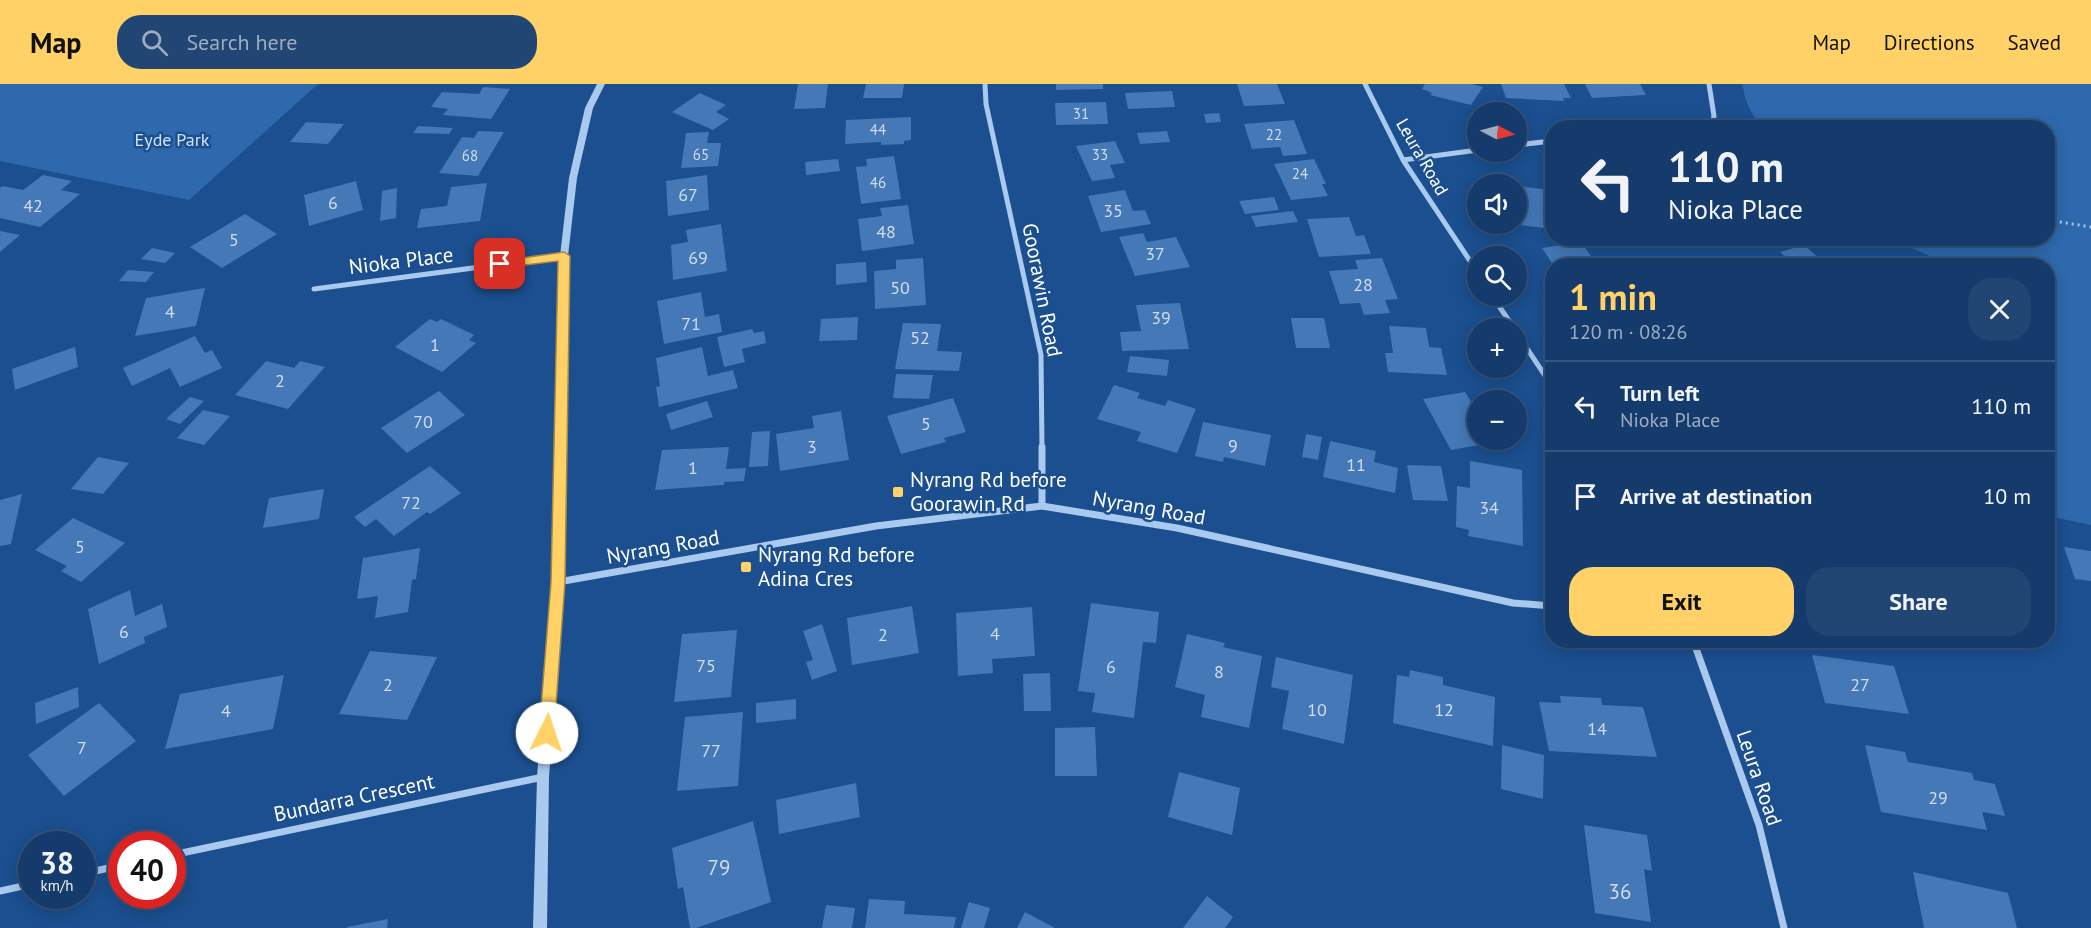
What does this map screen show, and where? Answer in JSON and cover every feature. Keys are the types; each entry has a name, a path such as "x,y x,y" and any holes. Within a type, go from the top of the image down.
{"street":[{"path":"540,928 543,777 558,582 564,256 573,178 589,108 601,84"},
{"name":"Goorawin Road","path":"985,84 986,104 1041,355 1042,506"},
{"name":"Leura Road","path":"1365,84 1403,160 1467,256"},
{"path":"1709,84 1713,120"},
{"path":"1527,144 1545,142"},
{"path":"1403,160 1467,151"},
{"name":"Nioka Place","path":"314,289 564,256"},
{"path":"1527,348 1545,376"},
{"name":"Nyrang Road","path":"558,582 876,526 1042,506 1177,528 1513,603 1545,605"},
{"name":"Leura Road","path":"1696,648 1759,825 1784,928"},
{"name":"Bundarra Crescent","path":"186,852 543,777"},
{"path":"0,891 18,887"}],"path":[{"path":"2055,221 2091,227"}],"green space":[{"name":"Eyde Park","path":"0,84 318,84 189,200 0,161"},
{"path":"1742,84 2091,84 2091,525 2055,517 2055,258 1934,258 1908,246 2055,246 2055,120 1756,120 1746,101"}],"building":[{"path":"798,84 828,84 825,108 794,109"},
{"path":"866,84 904,84 902,98 863,98"},
{"path":"1056,84 1103,84 1103,89 1056,90"},
{"path":"1237,84 1277,84 1285,104 1244,106"},
{"path":"1425,84 1472,84 1483,87 1473,102 1467,102 1467,104 1430,95 1432,93 1422,89"},
{"path":"1501,84 1564,84 1571,98 1563,98 1564,101 1506,98"},
{"path":"1585,84 1640,84 1646,95 1592,98"},
{"path":"483,87 510,89 491,119 443,115 448,109 431,107 442,92 479,94"},
{"path":"1172,91 1175,107 1128,109 1125,93"},
{"path":"700,93 726,105 716,112 729,119 713,130 672,112"},
{"path":"1106,102 1108,124 1056,125 1055,103"},
{"path":"1219,113 1221,122 1206,123 1204,114"},
{"path":"911,117 911,140 904,141 904,144 881,145 881,142 845,144 846,120"},
{"path":"1294,120 1307,154 1283,156 1280,147 1252,149 1244,124"},
{"path":"306,122 344,124 328,144 290,142"},
{"path":"418,126 453,128 449,134 413,133"},
{"path":"478,131 504,132 478,176 439,173 462,137 474,138"},
{"path":"1167,131 1170,142 1140,144 1137,133"},
{"path":"709,132 707,143 721,143 718,166 681,168 686,133"},
{"path":"1115,141 1125,163 1110,165 1115,178 1092,181 1076,146"},
{"path":"894,156 901,199 861,204 856,167 867,166 866,159"},
{"path":"838,159 840,171 806,175 805,162"},
{"path":"1314,159 1326,184 1322,184 1328,196 1291,200 1274,164"},
{"path":"43,175 72,181 61,190 80,194 40,227 0,218 0,188 3,186 23,190"},
{"path":"707,175 709,210 668,216 666,181"},
{"path":"356,181 363,210 309,226 304,195"},
{"path":"487,183 480,221 417,228 421,209 447,206 451,187"},
{"path":"1527,187 1545,189 1545,228 1527,226"},
{"path":"397,188 396,218 380,221 382,191"},
{"path":"1125,190 1133,211 1145,210 1151,224 1101,232 1088,196"},
{"path":"1274,197 1279,210 1245,214 1239,201"},
{"path":"908,205 914,244 862,251 858,219 882,216 880,208"},
{"path":"1293,211 1298,222 1256,227 1251,216"},
{"path":"245,214 277,234 222,268 190,247"},
{"path":"1349,217 1356,236 1364,235 1371,254 1319,257 1307,219"},
{"path":"721,224 727,271 673,280 671,245 688,242 686,230"},
{"path":"0,231 20,235 0,252"},
{"path":"1143,233 1147,242 1176,237 1190,267 1135,276 1119,237"},
{"path":"1584,246 1592,258 1549,258 1542,248"},
{"path":"1805,246 1819,258 1786,258 1780,252"},
{"path":"152,248 175,253 165,263 141,259"},
{"path":"923,258 926,305 875,309 874,271 896,269 896,260"},
{"path":"1382,258 1398,299 1385,300 1390,313 1364,315 1360,303 1340,304 1329,271 1358,269 1355,260"},
{"path":"866,262 867,282 836,285 836,264"},
{"path":"128,270 154,272 146,282 119,281"},
{"path":"205,288 196,326 135,336 146,298"},
{"path":"701,292 705,317 719,314 722,332 664,344 657,301"},
{"path":"1180,303 1189,349 1122,351 1120,332 1141,331 1136,305"},
{"path":"858,317 857,340 819,341 821,319"},
{"path":"1291,318 1324,318 1330,348 1296,348"},
{"path":"430,319 437,322 441,319 474,335 469,340 476,343 442,372 395,347"},
{"path":"903,323 941,324 937,351 962,352 959,371 895,369"},
{"path":"1389,326 1426,328 1429,347 1441,348 1447,375 1388,372 1385,353 1393,353"},
{"path":"752,329 754,333 764,331 766,343 742,349 745,362 724,367 717,337"},
{"path":"195,336 205,353 212,350 222,368 180,387 170,368 132,386 123,368"},
{"path":"75,347 78,367 15,390 12,369"},
{"path":"702,347 708,376 733,370 738,388 659,407 656,387 660,386 656,358"},
{"path":"1130,356 1169,360 1167,376 1127,372"},
{"path":"266,361 294,368 300,361 325,367 288,409 235,395"},
{"path":"896,374 933,375 929,399 893,398"},
{"path":"1114,385 1140,393 1137,398 1165,406 1168,400 1196,409 1177,453 1137,441 1141,432 1097,419"},
{"path":"439,391 465,415 407,453 381,428"},
{"path":"1465,392 1467,395 1467,447 1451,450 1423,399"},
{"path":"190,397 204,401 180,424 166,419"},
{"path":"953,398 966,432 944,438 946,442 901,454 887,416"},
{"path":"707,401 713,417 671,430 666,414"},
{"path":"203,410 230,416 204,445 177,438"},
{"path":"841,411 849,460 780,471 776,434 814,428 812,416"},
{"path":"1203,422 1271,435 1265,466 1224,457 1223,462 1195,456"},
{"path":"770,431 768,466 749,467 752,432"},
{"path":"1306,434 1322,437 1318,460 1302,457"},
{"path":"1330,441 1376,451 1374,462 1398,468 1395,493 1323,477"},
{"path":"729,447 726,469 746,468 744,481 724,482 724,485 655,490 662,450"},
{"path":"98,457 129,463 103,494 71,489"},
{"path":"1470,461 1522,470 1523,546 1468,536 1469,530 1456,527 1457,486 1470,488"},
{"path":"1407,465 1441,466 1448,501 1413,500"},
{"path":"430,466 461,493 430,514 427,512 394,536 376,519 365,527 354,517"},
{"path":"324,489 319,519 263,528 269,498"},
{"path":"22,494 11,544 0,546 0,500"},
{"path":"73,518 125,543 81,582 61,571 67,566 35,550"},
{"path":"2064,547 2091,551 2091,581 2075,579"},
{"path":"420,548 416,579 412,580 408,612 375,618 378,596 357,599 363,558"},
{"path":"130,590 135,616 162,604 167,627 144,637 145,643 99,664 88,609"},
{"path":"1091,603 1159,612 1156,643 1143,642 1134,718 1092,712 1095,693 1078,691"},
{"path":"912,606 919,653 852,665 847,618"},
{"path":"1032,607 1035,656 992,659 993,673 958,676 956,613"},
{"path":"822,624 837,671 812,680 806,662 813,660 803,631"},
{"path":"737,630 731,697 674,702 682,634"},
{"path":"1187,634 1225,643 1223,647 1262,656 1249,728 1201,717 1205,695 1175,687"},
{"path":"370,651 437,657 407,720 339,714"},
{"path":"1812,655 1894,666 1909,714 1825,703"},
{"path":"1276,657 1353,675 1344,744 1282,729 1289,691 1271,687"},
{"path":"1410,670 1443,677 1443,685 1495,697 1493,746 1393,723 1397,675 1409,677"},
{"path":"1050,673 1051,711 1024,711 1023,674"},
{"path":"284,675 273,729 165,749 180,694"},
{"path":"78,687 79,707 36,724 35,703"},
{"path":"1560,696 1601,698 1602,705 1643,707 1657,757 1549,751 1539,702 1561,703"},
{"path":"796,699 796,719 756,723 756,703"},
{"path":"99,703 136,741 64,796 28,755"},
{"path":"743,712 738,786 677,791 685,717"},
{"path":"1095,727 1097,776 1055,776 1055,728"},
{"path":"1502,745 1544,755 1543,799 1501,789"},
{"path":"1865,745 1905,752 1908,762 1972,773 1974,780 1995,784 2005,816 1982,812 1987,830 1881,812"},
{"path":"1179,772 1240,788 1232,835 1168,817"},
{"path":"856,783 860,817 779,834 776,800"},
{"path":"753,821 771,902 696,928 690,928 683,887 678,889 672,848"},
{"path":"1584,825 1647,835 1652,871 1644,869 1651,922 1595,913"},
{"path":"1913,872 2008,893 2017,928 1924,928"},
{"path":"1207,896 1233,917 1225,928 1183,928"},
{"path":"869,899 905,901 904,914 956,917 954,928 865,928"},
{"path":"969,902 990,908 984,928 961,928"},
{"path":"826,905 855,908 852,928 822,928"},
{"path":"1025,912 1055,928 1017,928"},
{"path":"388,919 387,928 347,928 347,927"}],"place":[{"name":"Nyrang Rd before Goorawin Rd","path":"898,492"},
{"name":"Nyrang Rd before Adina Cres","path":"746,567"}],"route":[{"path":"500,264 564,256 558,582 547,733"}]}
